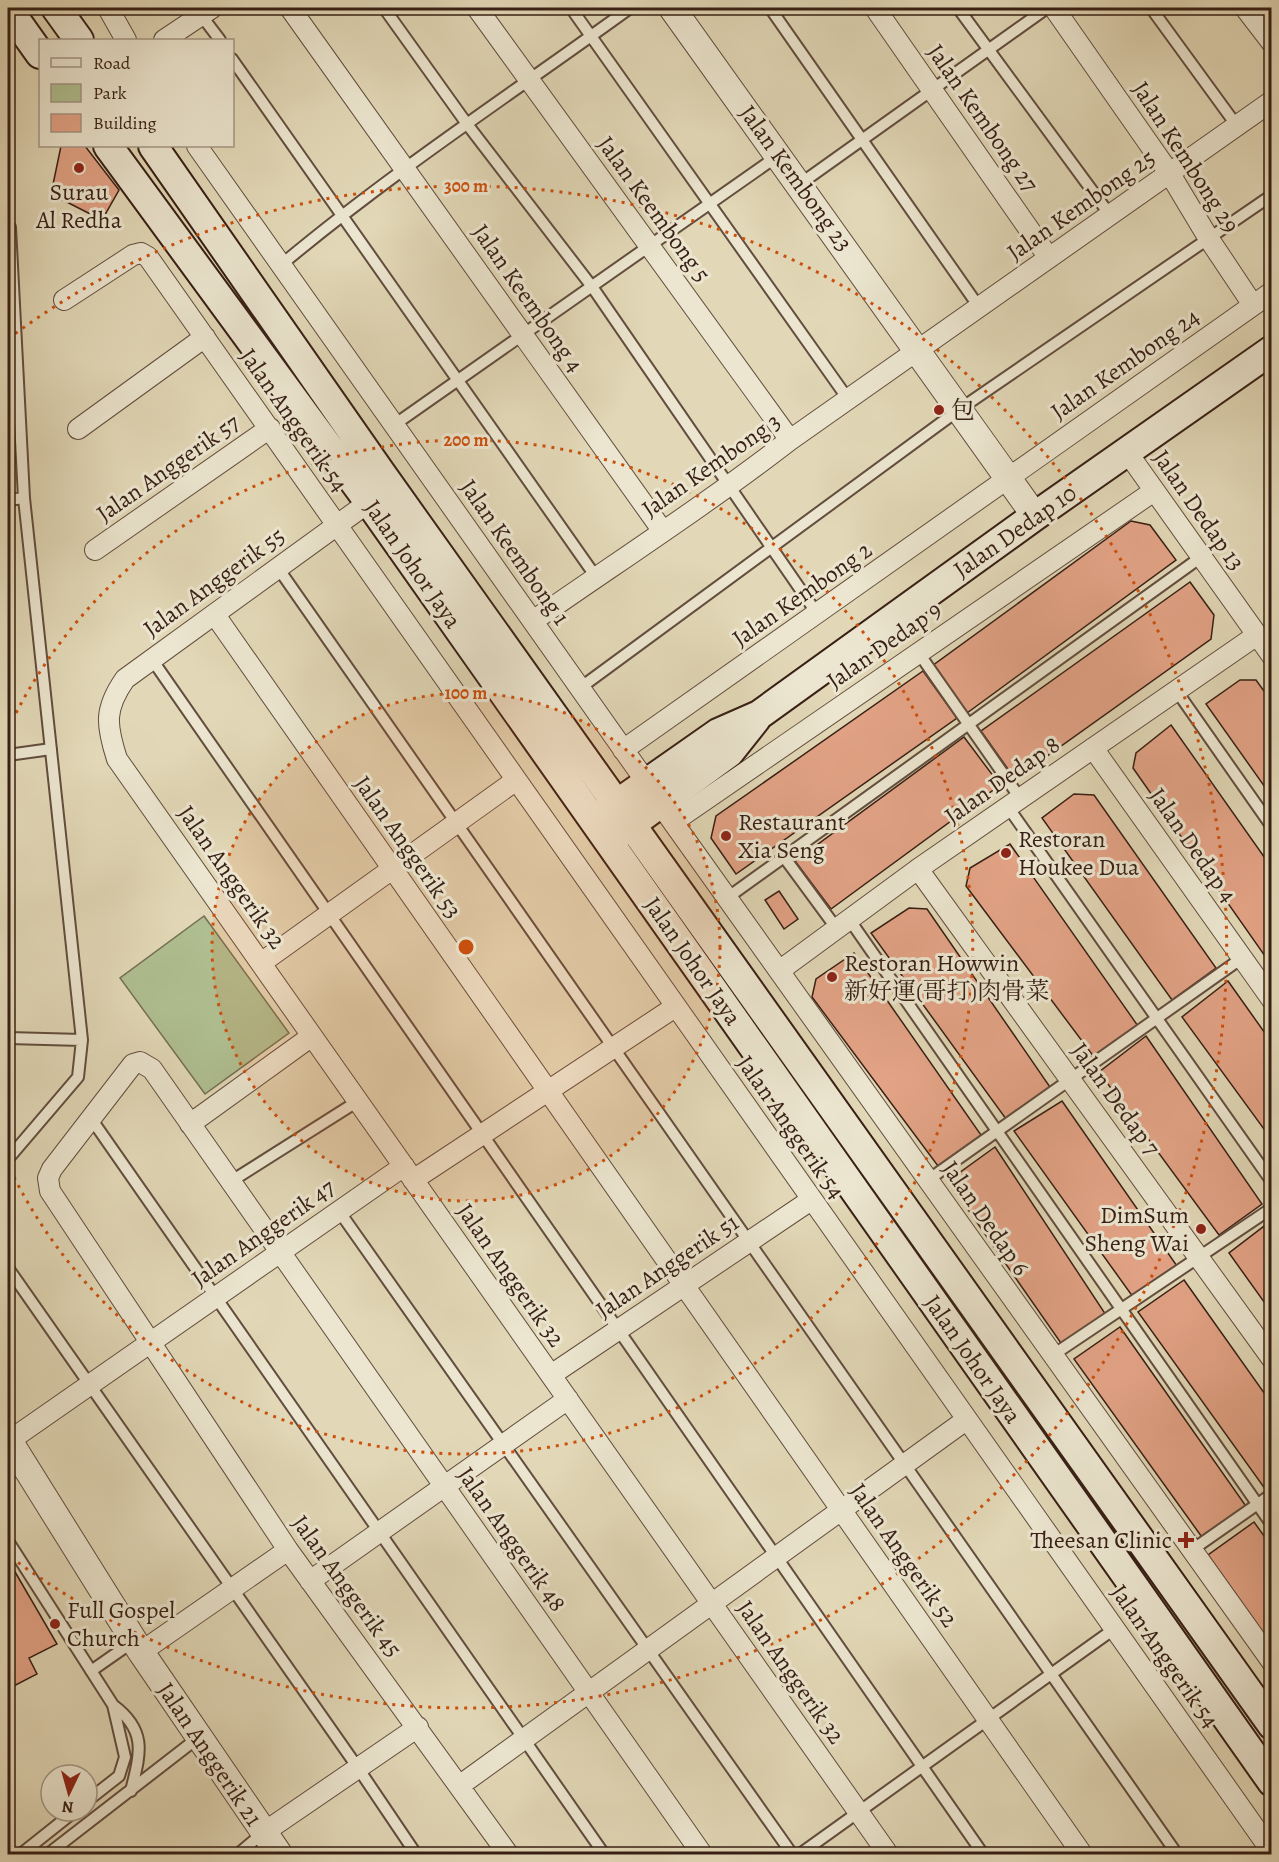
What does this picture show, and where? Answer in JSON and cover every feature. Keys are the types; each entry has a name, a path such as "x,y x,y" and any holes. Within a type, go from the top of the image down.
{"main road":[{"path":"56,8 78,39"},
{"path":"8,9 39,53"},
{"name":"Jalan Johor Jaya","path":"109,147 369,501 1272,1782"},
{"name":"Jalan Johor Jaya","path":"154,147 624,814 1272,1725"},
{"name":"Jalan Dedap 10","path":"601,831 624,814 660,803 729,753 759,716 1035,516 1272,350"}],"street":[{"path":"108,8 125,39"},
{"name":"Jalan Keembong 4","path":"290,8 662,530"},
{"name":"Jalan Keembong 5","path":"477,8 790,440"},
{"name":"Jalan Kembong 27","path":"876,8 1049,258"},
{"name":"Jalan Kembong 29","path":"1054,8 1170,174 1209,239 1254,305"},
{"path":"1245,8 1272,43"},
{"name":"Jalan Kembong 23","path":"676,9 1035,516"},
{"path":"165,39 206,11"},
{"name":"Jalan Kembong 25","path":"918,350 1272,101"},
{"name":"Jalan Keembong 1","path":"198,147 660,803"},
{"name":"Jalan Anggerik 54","path":"64,300 133,255 145,254 270,428 515,781 1272,1852"},
{"name":"Jalan Kembong 24","path":"1008,478 1272,292"},
{"path":"78,429 204,337"},
{"name":"Jalan Kembong 3","path":"533,621 662,530 731,486 790,440 918,350"},
{"name":"Jalan Anggerik 57","path":"95,550 270,428"},
{"name":"Jalan Dedap 13","path":"1127,452 1272,656"},
{"name":"Jalan Kembong 2","path":"623,750 818,615 1008,478"},
{"name":"Jalan Dedap 9","path":"660,803 918,652 1154,491"},
{"name":"Jalan Anggerik 55","path":"108,718 112,697 125,679 369,501"},
{"name":"Jalan Anggerik 53","path":"215,615 684,1286"},
{"name":"Jalan Dedap 8","path":"779,971 918,869 1257,635"},
{"name":"Jalan Anggerik 32","path":"108,718 117,759 888,1854"},
{"name":"Jalan Dedap 4","path":"1093,748 1272,1000"},
{"path":"261,963 515,781"},
{"name":"Jalan Dedap 6","path":"660,803 1272,1662"},
{"name":"Jalan Dedap 7","path":"918,869 1272,1359"},
{"name":"Jalan Anggerik 47","path":"10,1446 89,1386 339,1211 482,1134 675,1007"},
{"path":"190,1124 312,1036"},
{"name":"Jalan Anggerik 45","path":"158,1079 147,1064 133,1064 52,1169 48,1178 48,1186 288,1550 508,1854"},
{"name":"Jalan Anggerik 48","path":"158,1079 702,1854"},
{"name":"Jalan Anggerik 51","path":"551,1376 811,1200"},
{"name":"Jalan Anggerik 52","path":"684,1286 1082,1854"},
{"path":"310,1581 568,1399"},
{"path":"459,1786 966,1420"},
{"name":"Jalan Anggerik 21","path":"10,1446 137,1646 279,1854"},
{"path":"137,1646 231,1589 288,1550"},
{"path":"263,1833 418,1727"}],"lane":[{"path":"384,8 467,124 593,288 818,615"},
{"path":"571,8 848,399"},
{"path":"281,265 342,214 404,167 630,8"},
{"path":"770,8 864,139 979,307"},
{"path":"958,8 1110,215"},
{"path":"801,184 931,88 1047,8"},
{"path":"1150,8 1237,126"},
{"path":"206,11 220,39"},
{"path":"234,62 596,577"},
{"path":"394,425 593,288 780,155"},
{"path":"580,688 960,409 1272,195"},
{"path":"8,225 11,239 24,498 82,1040 78,1077 8,1159"},
{"path":"8,500 24,498"},
{"path":"727,898 1201,557"},
{"path":"278,568 1177,1854"},
{"path":"918,652 968,724 1014,803 1156,1018 1272,1182"},
{"path":"151,658 983,1854"},
{"path":"1176,690 1272,827"},
{"path":"8,754 51,749"},
{"path":"784,857 843,924 997,1131 1272,1525"},
{"path":"928,1180 1242,958"},
{"path":"8,1038 82,1040"},
{"path":"230,1182 358,1101"},
{"path":"90,1117 604,1854"},
{"path":"1053,1355 1272,1208"},
{"path":"339,1211 792,1854"},
{"path":"8,1268 416,1854"},
{"path":"1192,1550 1272,1494"},
{"path":"8,1541 113,1705 125,1757 119,1776 99,1792"},
{"path":"800,1854 1114,1629"},
{"path":"91,1671 137,1646"},
{"path":"113,1705 125,1714 136,1733 141,1750 131,1791"},
{"path":"48,1854 199,1737"},
{"path":"21,1854 60,1823"},
{"path":"238,1854 263,1833"}],"green space":[{"path":"204,916 289,1033 205,1094 120,978"}],"building":[{"name":"Surau Al Redha","path":"61,147 86,147 119,190 102,220 51,194"},
{"path":"1131,521 1150,525 1176,560 967,713 932,666"},
{"path":"1190,582 1214,615 1211,639 1015,779 981,731"},
{"path":"923,671 957,718 736,874 711,838 716,816"},
{"path":"1240,680 1256,680 1272,702 1272,797 1206,704"},
{"path":"1171,725 1272,868 1272,966 1133,768 1136,753"},
{"path":"964,737 1000,785 831,909 795,861"},
{"path":"1074,794 1094,795 1216,968 1172,1000 1042,818"},
{"path":"1010,844 1138,1026 1094,1057 966,886 970,868"},
{"path":"779,891 798,919 784,929 765,900"},
{"path":"909,908 927,909 1050,1087 1006,1119 871,933"},
{"path":"854,953 981,1135 938,1166 812,997 816,979"},
{"path":"1228,981 1272,1043 1272,1140 1182,1017"},
{"path":"1146,1036 1262,1204 1219,1235 1099,1072"},
{"path":"1062,1101 1177,1266 1133,1297 1014,1131"},
{"path":"995,1147 1106,1315 1063,1346 948,1181"},
{"path":"1272,1220 1272,1313 1229,1253"},
{"path":"1184,1280 1272,1404 1272,1490 1268,1493 1138,1312"},
{"path":"1120,1327 1248,1509 1204,1540 1074,1359"},
{"path":"1254,1522 1272,1547 1272,1645 1208,1555"},
{"path":"11,1565 57,1644 29,1658 37,1674 8,1689 8,1567"}],"place":[{"name":"Surau Al Redha","path":"79,168"},
{"name":"包","path":"939,410"},
{"name":"Restaurant Xia Seng","path":"726,836"},
{"name":"Restoran Houkee Dua","path":"1006,853"},
{"name":"Restoran Howwin 新好運(哥打)肉骨菜","path":"832,977"},
{"name":"DimSum Sheng Wai","path":"1201,1229"},
{"name":"Theesan Clinic","path":"1186,1540"},
{"name":"Full Gospel Church","path":"55,1624"}]}
